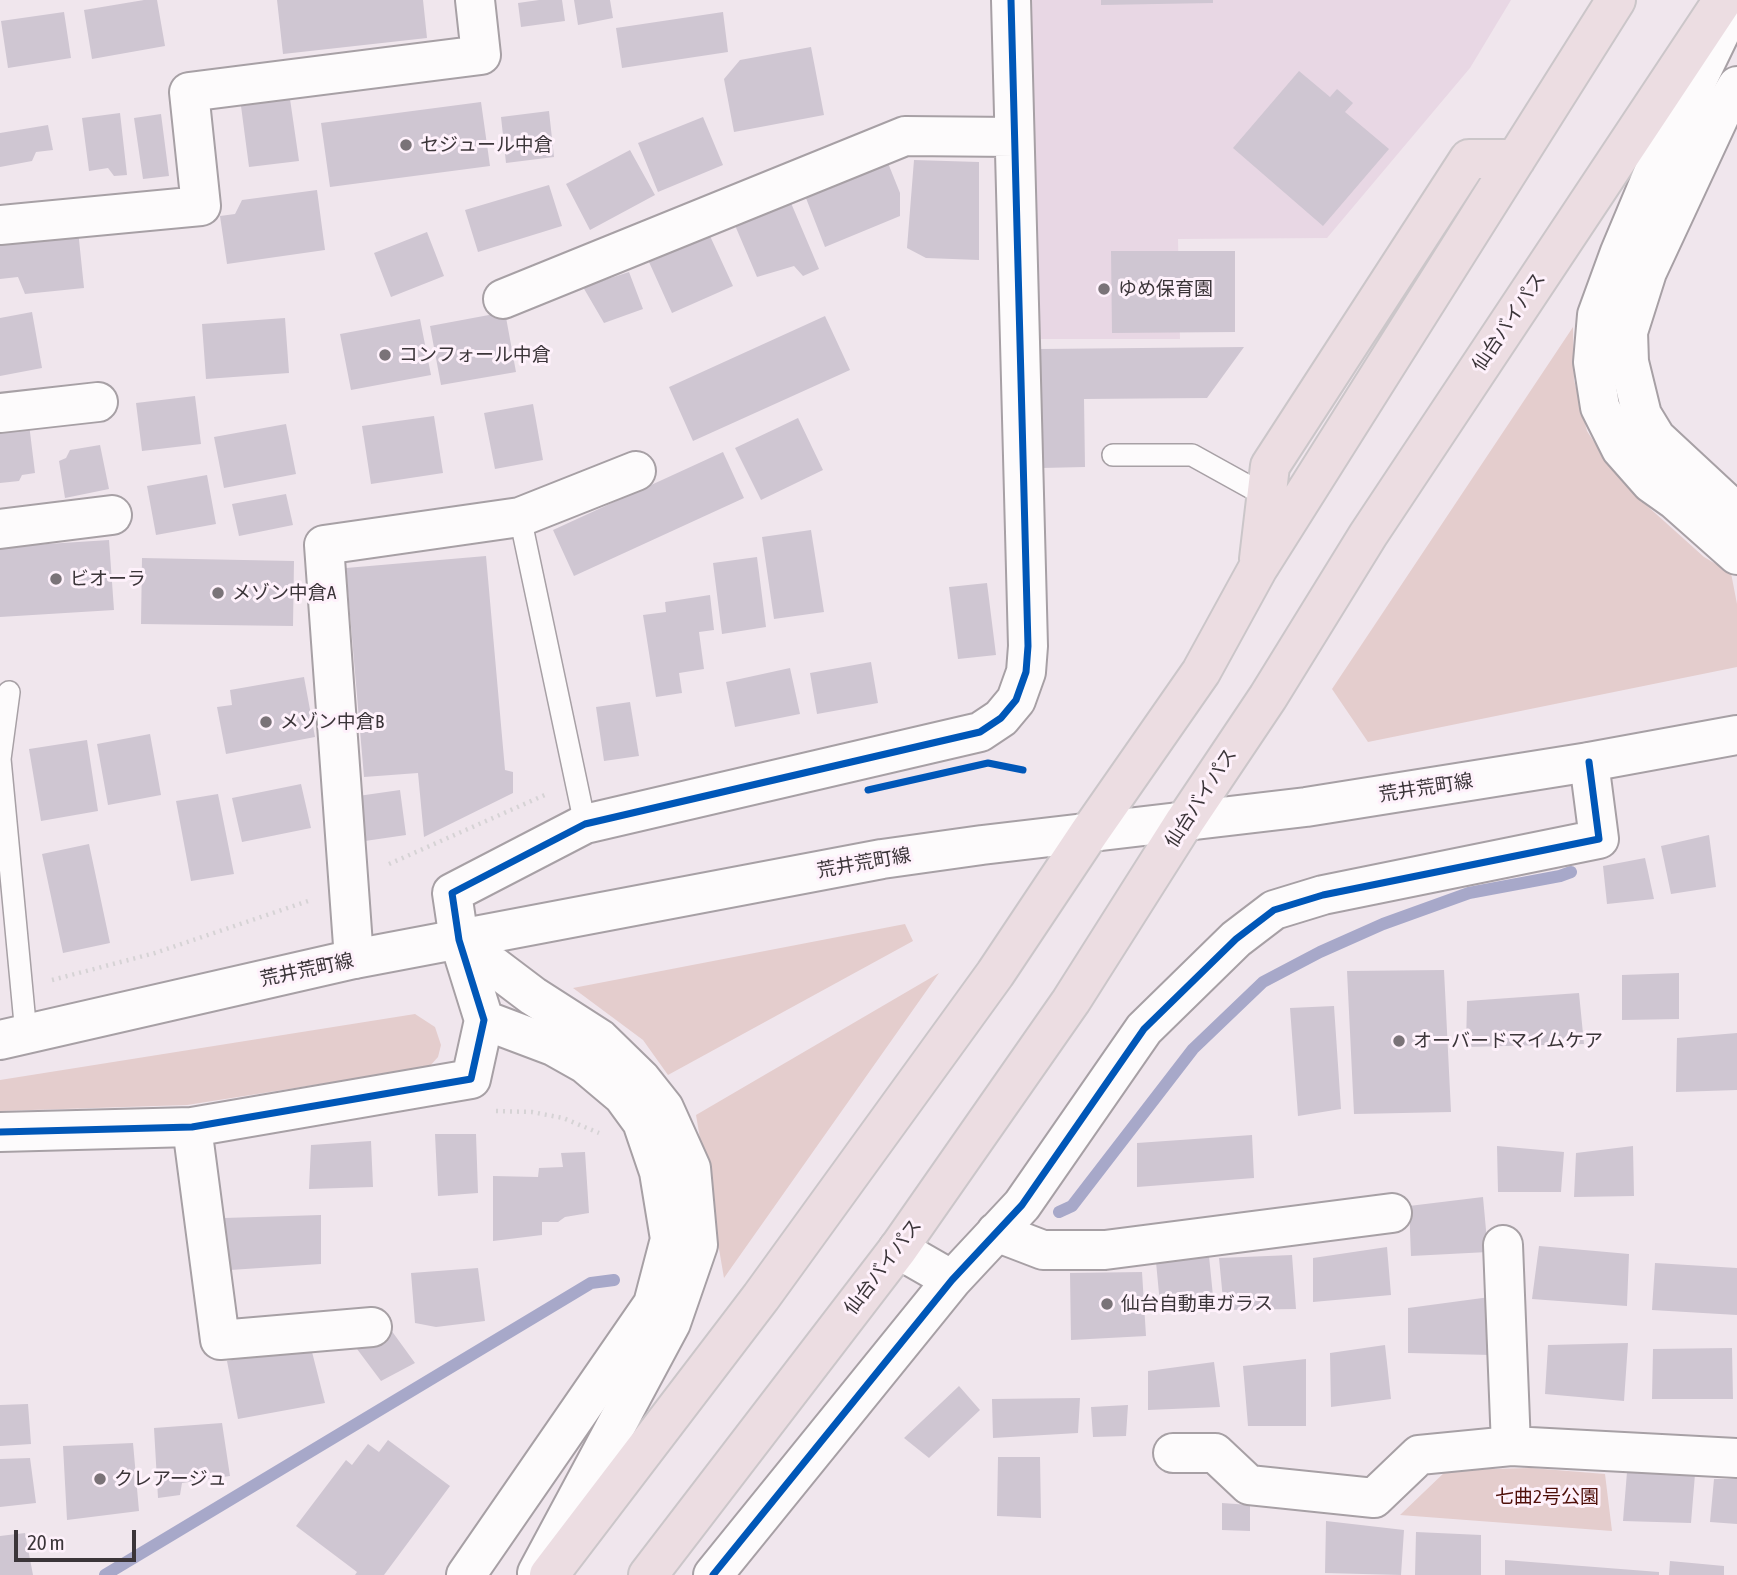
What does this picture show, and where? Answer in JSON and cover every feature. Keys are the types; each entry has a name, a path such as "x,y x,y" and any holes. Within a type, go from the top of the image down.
{"highway":[{"path":"548,1575 777,1275 995,974 1088,832 1201,672 1258,568 1616,0"},
{"name":"仙台バイパス","path":"648,1575 898,1249 1071,1001 1185,821 1268,697 1368,534 1723,0"},
{"path":"1258,568 1270,466 1469,159 1516,159"}],"street":[{"path":"0,225 201,206 189,92 481,55 475,0"},
{"path":"0,1132 192,1126 471,1079 484,1020 459,940 452,893 585,824 980,732 1001,718 1016,700 1026,672 1028,646 1010,0"},
{"path":"1736,0 1660,159 1620,252 1597,315 1593,362 1600,407 1621,449 1651,483 1675,500 1737,555"},
{"path":"1732,103 1647,272 1628,332 1629,362 1642,415 1656,438 1727,504 1737,529"},
{"path":"503,299 905,136 1014,137"},
{"path":"0,413 98,402"},
{"path":"354,959 324,545 520,517 636,471"},
{"path":"0,529 112,515"},
{"name":"荒井荒町線","path":"13,1037 354,959 882,859 1306,807 1589,762 1737,735"},
{"path":"713,1575 952,1280 1022,1205 1144,1029 1236,939 1274,910 1323,895 1599,839 1589,762"},
{"path":"459,940 533,996 600,1039 640,1079 664,1108 691,1168 698,1245 671,1323 536,1575"},
{"path":"466,1575 653,1304 670,1239 659,1172 642,1122 623,1096 585,1064 564,1052 484,1020"},
{"path":"192,1126 219,1340 372,1327"},
{"path":"996,1232 1043,1250 1105,1250 1392,1213"},
{"path":"1503,1245 1511,1446"},
{"path":"898,1249 952,1280"},
{"path":"1173,1452 1215,1452 1249,1485 1374,1498 1419,1455 1511,1446 1737,1458"}],"lane":[{"path":"1113,455 1192,455 1266,496"},
{"path":"520,517 585,824"},
{"path":"9,692 0,759 23,988 13,1037"}],"path":[{"path":"381,868 547,794"},
{"path":"23,988 155,953 319,896"}],"shaded area":[{"path":"1025,0 1511,0 1470,68 1327,238 1178,239 1180,339 1030,339"}],"green space":[{"path":"1573,327 1574,380 1587,431 1610,467 1645,504 1704,557 1731,573 1737,604 1737,667 1368,742 1332,689"},
{"path":"905,924 913,941 668,1075 643,1040 573,988"},
{"path":"939,973 724,1278 696,1115"},
{"path":"415,1014 435,1027 441,1045 438,1057 429,1067 187,1105 0,1111 0,1080"},
{"name":"七曲2号公園","path":"1531,1468 1605,1474 1612,1531 1400,1515 1447,1470"}],"building":[{"path":"157,0 165,46 92,59 84,10"},
{"path":"277,0 423,0 427,38 283,54"},
{"path":"562,0 565,21 521,27 518,3"},
{"path":"574,0 610,0 613,18 578,25"},
{"path":"1101,0 1213,0 1213,3 1101,5"},
{"path":"64,12 71,58 8,68 1,21"},
{"path":"723,12 728,52 622,68 616,28"},
{"path":"811,47 824,115 734,132 724,79 740,60"},
{"path":"1299,71 1330,97 1337,89 1353,103 1345,112 1389,149 1323,226 1233,148"},
{"path":"290,99 299,161 249,167 241,106"},
{"name":"セジュール中倉","path":"481,102 490,166 330,187 321,123"},
{"path":"549,111 554,157 506,163 501,117"},
{"path":"120,113 127,175 114,176 108,168 89,171 82,118"},
{"path":"161,114 169,176 143,179 134,118"},
{"path":"703,117 723,165 658,192 638,143"},
{"path":"48,125 53,150 36,152 32,161 0,167 0,133"},
{"path":"630,150 655,195 590,230 566,184"},
{"path":"914,160 979,162 979,260 926,258 907,248"},
{"path":"888,163 900,193 900,216 825,247 804,193"},
{"path":"549,185 562,226 478,252 465,210"},
{"path":"317,190 325,250 227,264 220,216 235,214 242,200"},
{"path":"791,203 819,269 803,276 794,266 757,277 734,223"},
{"path":"78,230 84,288 25,294 18,277 0,279 0,238"},
{"path":"427,232 444,276 391,297 374,253"},
{"path":"710,236 733,286 672,313 649,262"},
{"path":"1111,251 1235,251 1235,332 1112,333"},
{"path":"629,272 643,309 604,323 583,287"},
{"path":"32,312 42,368 0,376 0,318"},
{"path":"505,312 516,372 441,385 430,326"},
{"path":"825,316 850,370 693,441 669,387"},
{"path":"285,318 289,373 206,379 202,324"},
{"name":"コンフォール中倉","path":"420,319 431,375 351,390 340,334"},
{"path":"1244,347 1207,398 1084,399 1085,467 1041,468 1040,349"},
{"path":"195,396 201,444 142,451 136,403"},
{"path":"533,404 543,460 495,469 484,413"},
{"path":"434,416 443,473 371,484 362,426"},
{"path":"798,418 823,470 761,500 735,448"},
{"path":"29,424 35,473 22,475 19,481 0,483 0,428"},
{"path":"286,424 296,474 224,488 214,437"},
{"path":"100,445 109,489 65,498 59,461 66,458 70,450"},
{"path":"723,452 744,498 574,576 553,530"},
{"path":"207,475 216,524 156,535 147,486"},
{"path":"286,494 293,525 239,536 232,504"},
{"path":"811,530 824,612 774,619 762,537"},
{"name":"ビオーラ","path":"109,540 114,610 0,617 0,547"},
{"path":"486,556 505,770 513,772 513,793 424,837 418,773 364,777 346,568"},
{"path":"757,557 766,627 722,634 713,563"},
{"name":"メゾン中倉A","path":"142,558 294,561 293,626 141,624"},
{"path":"987,583 996,655 958,659 949,587"},
{"path":"710,595 714,630 699,632 704,669 679,673 682,693 656,697 643,615 666,612 665,602"},
{"path":"871,662 878,703 817,714 810,673"},
{"path":"790,668 800,714 735,727 726,682"},
{"name":"メゾン中倉B","path":"304,677 315,737 226,754 217,707 232,705 230,690"},
{"path":"630,702 639,756 604,761 596,707"},
{"path":"150,734 161,795 108,805 97,744"},
{"path":"87,740 98,811 41,821 29,749"},
{"path":"301,784 311,828 242,842 232,798"},
{"path":"400,790 406,835 365,841 358,796"},
{"path":"218,794 234,874 191,881 176,801"},
{"path":"1709,835 1716,887 1671,894 1661,846"},
{"path":"89,844 110,943 63,953 42,854"},
{"path":"1645,858 1654,899 1607,904 1603,866"},
{"name":"オーバードマイムケア","path":"1444,970 1451,1112 1354,1114 1347,971"},
{"path":"1679,973 1679,1019 1622,1020 1622,975"},
{"path":"1579,993 1584,1044 1466,1047 1467,1001"},
{"path":"1334,1006 1341,1109 1298,1116 1290,1008"},
{"path":"1737,1033 1737,1090 1676,1092 1677,1038"},
{"path":"435,1134 476,1134 478,1193 438,1196"},
{"path":"1252,1135 1254,1178 1137,1187 1137,1143"},
{"path":"371,1141 373,1187 309,1189 311,1145"},
{"path":"1497,1146 1564,1152 1561,1192 1498,1192"},
{"path":"1633,1146 1634,1196 1574,1197 1576,1153"},
{"path":"585,1152 589,1213 565,1217 558,1222 542,1222 542,1235 493,1241 493,1176 538,1177 539,1168 563,1167 561,1153"},
{"path":"1483,1197 1488,1252 1411,1256 1409,1206"},
{"path":"321,1215 321,1264 230,1270 224,1218"},
{"path":"1539,1246 1629,1254 1627,1306 1532,1299"},
{"path":"1387,1247 1391,1295 1313,1302 1313,1258"},
{"path":"1292,1255 1296,1309 1224,1310 1219,1258"},
{"path":"1209,1256 1214,1306 1160,1304 1156,1262"},
{"path":"1655,1263 1737,1268 1737,1315 1652,1310"},
{"path":"478,1268 485,1321 436,1327 415,1323 411,1273"},
{"name":"仙台自動車ガラス","path":"1142,1272 1146,1336 1071,1340 1070,1273"},
{"path":"1490,1297 1491,1355 1408,1353 1408,1308"},
{"path":"391,1330 415,1363 381,1381 357,1349"},
{"path":"1628,1343 1624,1401 1545,1394 1548,1345"},
{"path":"310,1344 325,1403 238,1419 227,1361"},
{"path":"1385,1345 1391,1399 1331,1407 1330,1353"},
{"path":"1732,1348 1733,1399 1652,1399 1653,1349"},
{"path":"1306,1359 1306,1426 1248,1426 1243,1366"},
{"path":"1214,1362 1220,1407 1148,1410 1148,1371"},
{"path":"959,1386 980,1410 929,1458 904,1438"},
{"path":"1080,1398 1078,1433 993,1438 992,1399"},
{"path":"28,1404 31,1444 0,1446 0,1405"},
{"path":"1128,1405 1126,1436 1093,1437 1091,1407"},
{"path":"222,1423 230,1476 182,1483 180,1495 158,1498 154,1428"},
{"path":"388,1440 450,1486 384,1575 355,1575 357,1572 296,1526 346,1460 352,1465 368,1444 379,1452"},
{"name":"クレアージュ","path":"133,1443 139,1511 67,1520 63,1446"},
{"path":"998,1457 1040,1457 1041,1518 997,1516"},
{"path":"30,1458 36,1503 0,1507 0,1459"},
{"path":"1627,1472 1695,1474 1691,1523 1623,1521"},
{"path":"1714,1479 1737,1479 1737,1524 1710,1522"},
{"path":"1222,1503 1250,1505 1250,1531 1222,1530"},
{"path":"1326,1521 1404,1530 1401,1575 1325,1573"},
{"path":"1416,1532 1481,1535 1481,1575 1415,1575"},
{"path":"25,1533 33,1575 0,1575 0,1536"},
{"path":"1505,1560 1659,1572 1659,1575 1505,1575"},
{"path":"1670,1561 1724,1566 1724,1575 1669,1575"}],"waterway":[{"path":"1059,1212 1072,1206 1193,1049 1263,982 1320,952 1383,924 1469,893 1571,872"},
{"path":"105,1575 591,1283 614,1280"}],"cycle path":[{"path":"0,1132 192,1127 471,1079 484,1020 459,940 452,893 585,824 980,732 1001,718 1016,700 1026,672 1028,646 1011,0"},
{"path":"713,1575 952,1280 1022,1205 1144,1029 1236,939 1274,910 1323,895 1599,839 1589,762"},
{"path":"868,790 988,763 1023,770"}],"place":[{"name":"セジュール中倉","path":"406,145"},
{"name":"ゆめ保育園","path":"1104,289"},
{"name":"コンフォール中倉","path":"385,355"},
{"name":"ビオーラ","path":"56,579"},
{"name":"メゾン中倉A","path":"218,593"},
{"name":"メゾン中倉B","path":"266,722"},
{"name":"オーバードマイムケア","path":"1399,1041"},
{"name":"仙台自動車ガラス","path":"1107,1304"},
{"name":"クレアージュ","path":"100,1479"}]}
